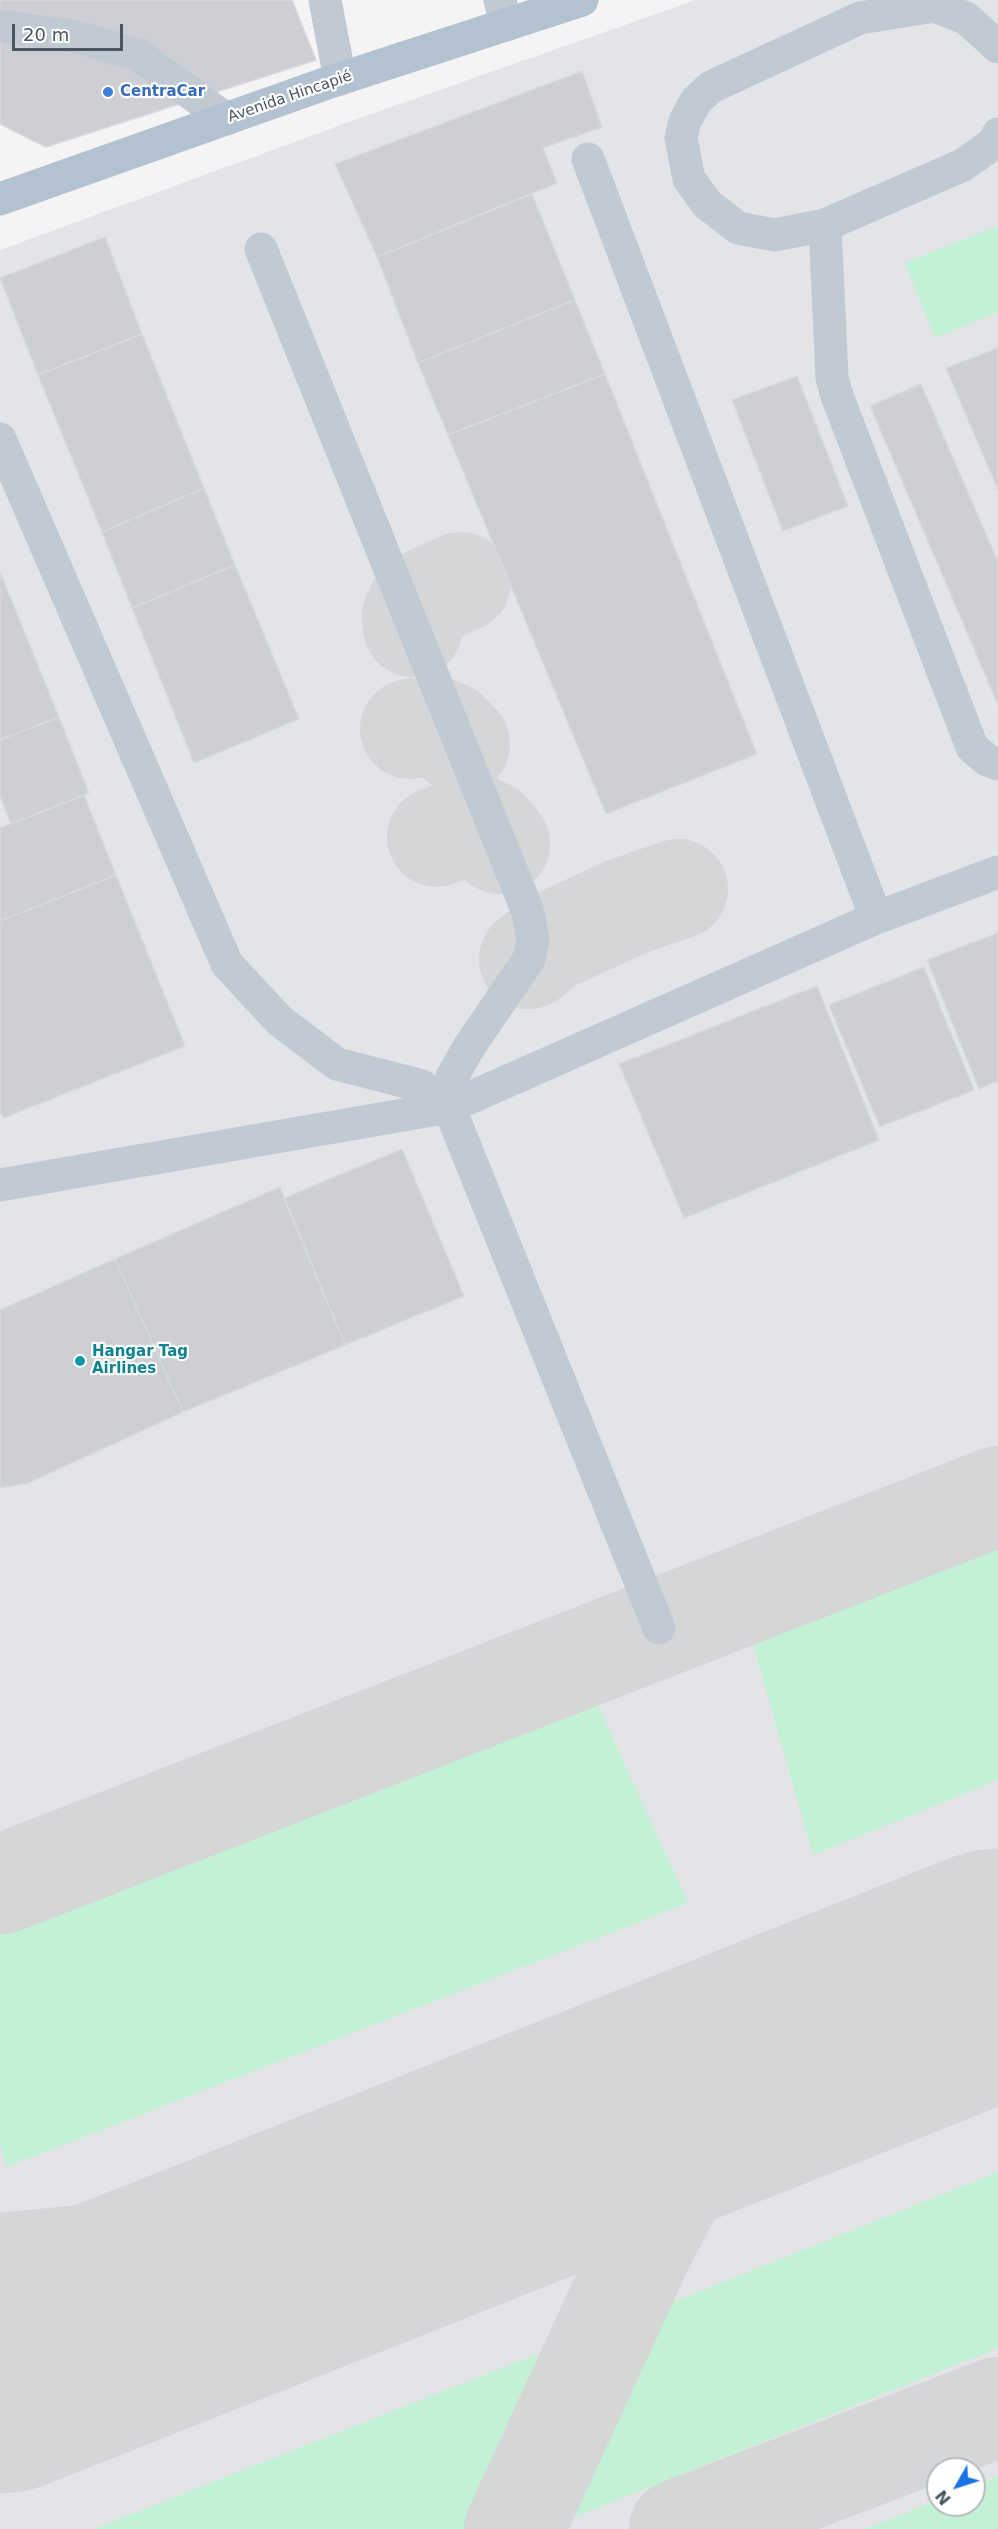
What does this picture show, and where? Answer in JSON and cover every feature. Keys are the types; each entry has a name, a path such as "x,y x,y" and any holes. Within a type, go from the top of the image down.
{"main road":[{"name":"Avenida Hincapié","path":"0,199 340,79 503,12 582,0"}],"street":[{"path":"325,0 340,79"},
{"path":"998,47 966,18 934,6 860,18 711,87 696,101 685,121 681,138 689,179 707,204 738,228 775,235 825,225 963,165 994,143 998,134"},
{"path":"0,26 77,37 138,55 225,119"},
{"path":"588,159 876,918"},
{"path":"825,225 832,378 837,396 972,747 987,760 998,764"},
{"path":"261,249 528,912 532,939 529,958 469,1047 452,1077 449,1107 659,1628"},
{"path":"0,439 227,964 280,1021 337,1064 422,1086 449,1107"},
{"path":"0,1185 449,1107 876,918 998,872"}],"shaded area":[{"path":"696,0 998,0 998,2529 0,2529 0,250 360,118"}],"green space":[{"path":"998,226 998,312 935,338 905,263"},
{"path":"998,1547 998,1780 813,1855 753,1644"},
{"path":"596,1701 688,1903 6,2167 0,2144 0,1933"},
{"path":"998,2172 998,2348 557,2524 655,2309"},
{"path":"535,2355 549,2362 473,2529 94,2529"},
{"path":"998,2477 998,2529 865,2529 926,2505 926,2517 986,2517 986,2482"}],"building":[{"name":"CentraCar","path":"0,0 292,0 316,60 46,147 0,124"},
{"path":"582,71 602,127 543,148 557,183 377,257 335,164"},
{"path":"532,194 575,300 418,363 377,257"},
{"path":"105,237 142,334 38,375 0,278"},
{"path":"575,300 605,374 448,435 418,363"},
{"path":"142,334 204,488 102,532 38,375"},
{"path":"998,348 998,490 946,368"},
{"path":"605,374 757,754 606,814 448,435"},
{"path":"797,376 848,506 783,531 732,400"},
{"path":"921,384 998,562 998,705 870,406"},
{"path":"204,488 235,565 132,608 102,532"},
{"path":"235,565 299,719 194,763 132,608"},
{"path":"0,572 59,717 0,740"},
{"path":"59,717 89,793 11,824 0,796 0,740"},
{"path":"84,795 116,875 0,921 0,828"},
{"path":"116,875 185,1046 3,1118 0,1111 0,921"},
{"path":"998,933 998,1081 979,1089 927,960"},
{"path":"924,967 974,1090 880,1127 829,1005"},
{"path":"817,986 879,1140 684,1218 619,1064"},
{"path":"402,1149 464,1296 345,1345 284,1198"},
{"path":"280,1187 345,1345 183,1412 115,1259"},
{"name":"Hangar Tag Airlines","path":"115,1259 183,1412 28,1483 0,1488 0,1310"}],"taxiway":[{"path":"413,627 412,616 416,607 430,596 461,582"},
{"path":"410,729 430,726 440,728 449,732 460,744"},
{"path":"437,837 473,823 489,830 500,844"},
{"path":"529,959 550,942 626,907 678,889"},
{"path":"0,1885 998,1496"},
{"path":"514,2529 644,2246 732,2079"},
{"path":"577,2140 614,2161 637,2188 644,2212 644,2246"},
{"path":"0,2263 356,2228"},
{"path":"679,2529 998,2407"}],"runway":[{"path":"0,2369 998,1973"}],"place":[{"name":"CentraCar","path":"108,92"},
{"name":"Hangar Tag Airlines","path":"80,1361"}]}
